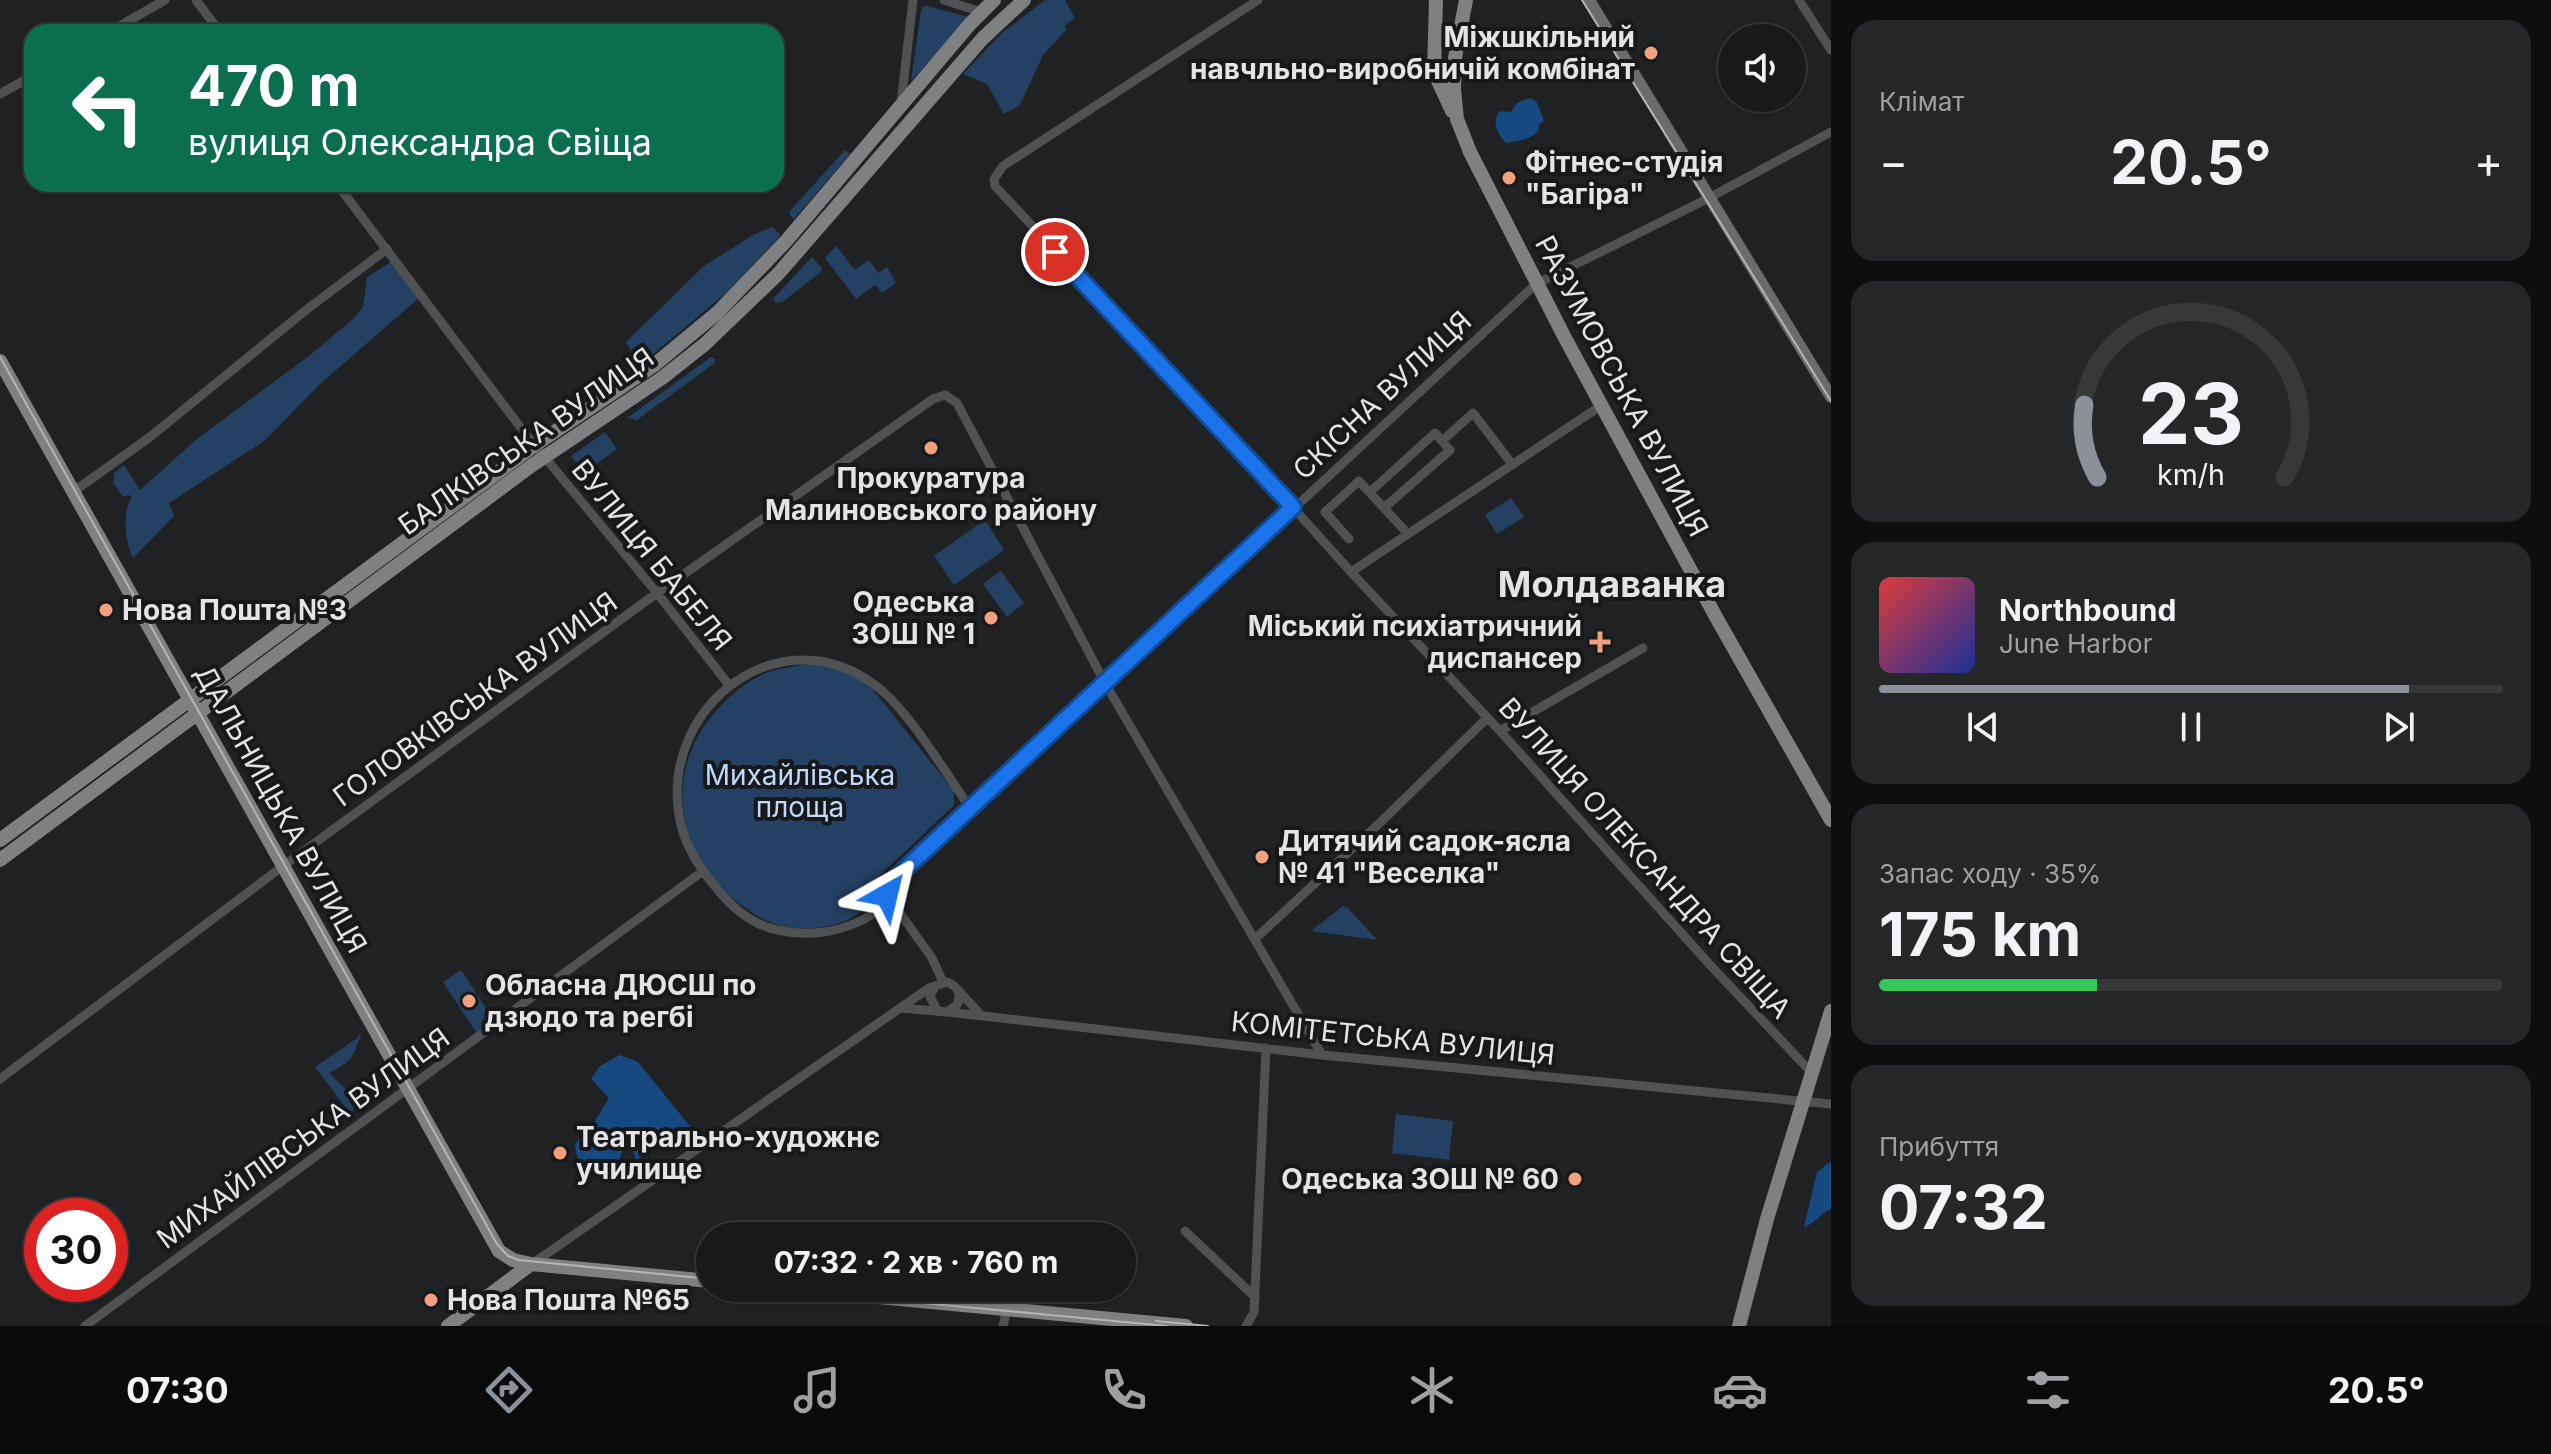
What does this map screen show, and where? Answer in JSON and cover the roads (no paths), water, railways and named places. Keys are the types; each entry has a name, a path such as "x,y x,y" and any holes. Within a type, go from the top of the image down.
{"main road":[{"name":"БАЛКІВСЬКА ВУЛИЦЯ","path":"0,860 194,707 653,366 717,313 777,252 994,0"},
{"name":"БАЛКІВСЬКА ВУЛИЦЯ","path":"540,451 673,369 757,297 983,38 1024,0"},
{"path":"1436,0 1434,72 1457,119"},
{"name":"РАЗУМОВСЬКА ВУЛИЦЯ","path":"1466,0 1454,73 1457,119 1470,152 1536,284 1716,617 1831,820"},
{"path":"1589,0 1831,397"},
{"name":"ДАЛЬНИЦЬКА ВУЛИЦЯ","path":"0,361 501,1253"},
{"name":"БАЛКІВСЬКА ВУЛИЦЯ","path":"0,840 194,707"},
{"path":"1739,1326 1831,1011"},
{"path":"501,1253 513,1260 531,1264 696,1280"},
{"path":"495,1291 503,1272 501,1253"},
{"path":"448,1326 531,1264"},
{"path":"932,1302 1186,1326"}],"street":[{"path":"123,24 165,0"},
{"path":"196,0 214,24"},
{"path":"900,108 913,0"},
{"path":"944,0 981,12"},
{"name":"ВУЛИЦЯ ОЛЕКСАНДРА СВІЩА","path":"1258,0 1003,166 994,179 999,193 1500,731 1711,966 1811,1072"},
{"path":"1799,0 1831,50"},
{"path":"0,94 24,80"},
{"name":"CКІСНА ВУЛИЦЯ","path":"890,902 888,887 1536,284 1710,198 1831,132"},
{"name":"ВУЛИЦЯ БАБЕЛЯ","path":"343,192 540,451 729,685"},
{"path":"73,492 150,437 387,249"},
{"name":"ГОЛОВКІВСЬКА ВУЛИЦЯ","path":"0,1079 283,866 657,593 933,399 945,395 957,403 1105,683"},
{"path":"1351,572 1602,405"},
{"path":"1442,441 1473,413 1512,464"},
{"path":"1370,492 1435,433 1450,450 1384,508"},
{"path":"1349,539 1325,512 1359,481 1408,534"},
{"path":"1500,731 1643,648"},
{"path":"937,1010 930,997 939,984 932,958 890,902 863,921 847,927 795,933 753,922 723,897 684,838 677,788 679,767 686,742 703,711 729,685 773,663 797,659 823,661 852,670 876,685 899,707 971,809"},
{"path":"1105,683 1322,1055"},
{"path":"1255,939 1487,718"},
{"name":"МИХАЙЛІВСЬКА ВУЛИЦЯ","path":"85,1326 703,871"},
{"path":"531,1264 939,984 951,984 980,1014"},
{"path":"901,1008 948,1012 955,1009 959,1001 958,990"},
{"name":"КОМІТЕТСЬКА ВУЛИЦЯ","path":"948,1012 1322,1055 1831,1104"},
{"path":"1246,1326 1254,1312 1266,1048"},
{"path":"1185,1231 1255,1297"},
{"path":"1003,1326 1007,1309"}],"tram line":[{"path":"1582,0 1831,401"},
{"path":"0,357 497,1244 508,1256 519,1260 696,1278"},
{"path":"912,1302 1167,1326"},
{"path":"1156,1321 1208,1326"}],"place":[{"name":"Міжшкільний навчльно-виробничій комбінат","path":"1651,53"},
{"name":"Фітнес-студія \"Багіра\"","path":"1509,178"},
{"name":"Прокуратура Малиновського району","path":"931,448"},
{"name":"Нова Пошта №3","path":"106,610"},
{"name":"Одеська ЗОШ № 1","path":"991,618"},
{"name":"Міський психіатричний диспансер","path":"1600,642"},
{"name":"Дитячий садок-ясла № 41 \"Веселка\"","path":"1262,857"},
{"name":"Обласна ДЮСШ по дзюдо та регбі","path":"469,1001"},
{"name":"Театрально-художнє училище","path":"560,1153"},
{"name":"Одеська ЗОШ № 60","path":"1575,1179"},
{"name":"Нова Пошта №65","path":"431,1300"}],"district":[{"name":"Молдаванка","path":"1612,584"}],"park label":[{"name":"Михайлівська площа","path":"800,791"}]}
